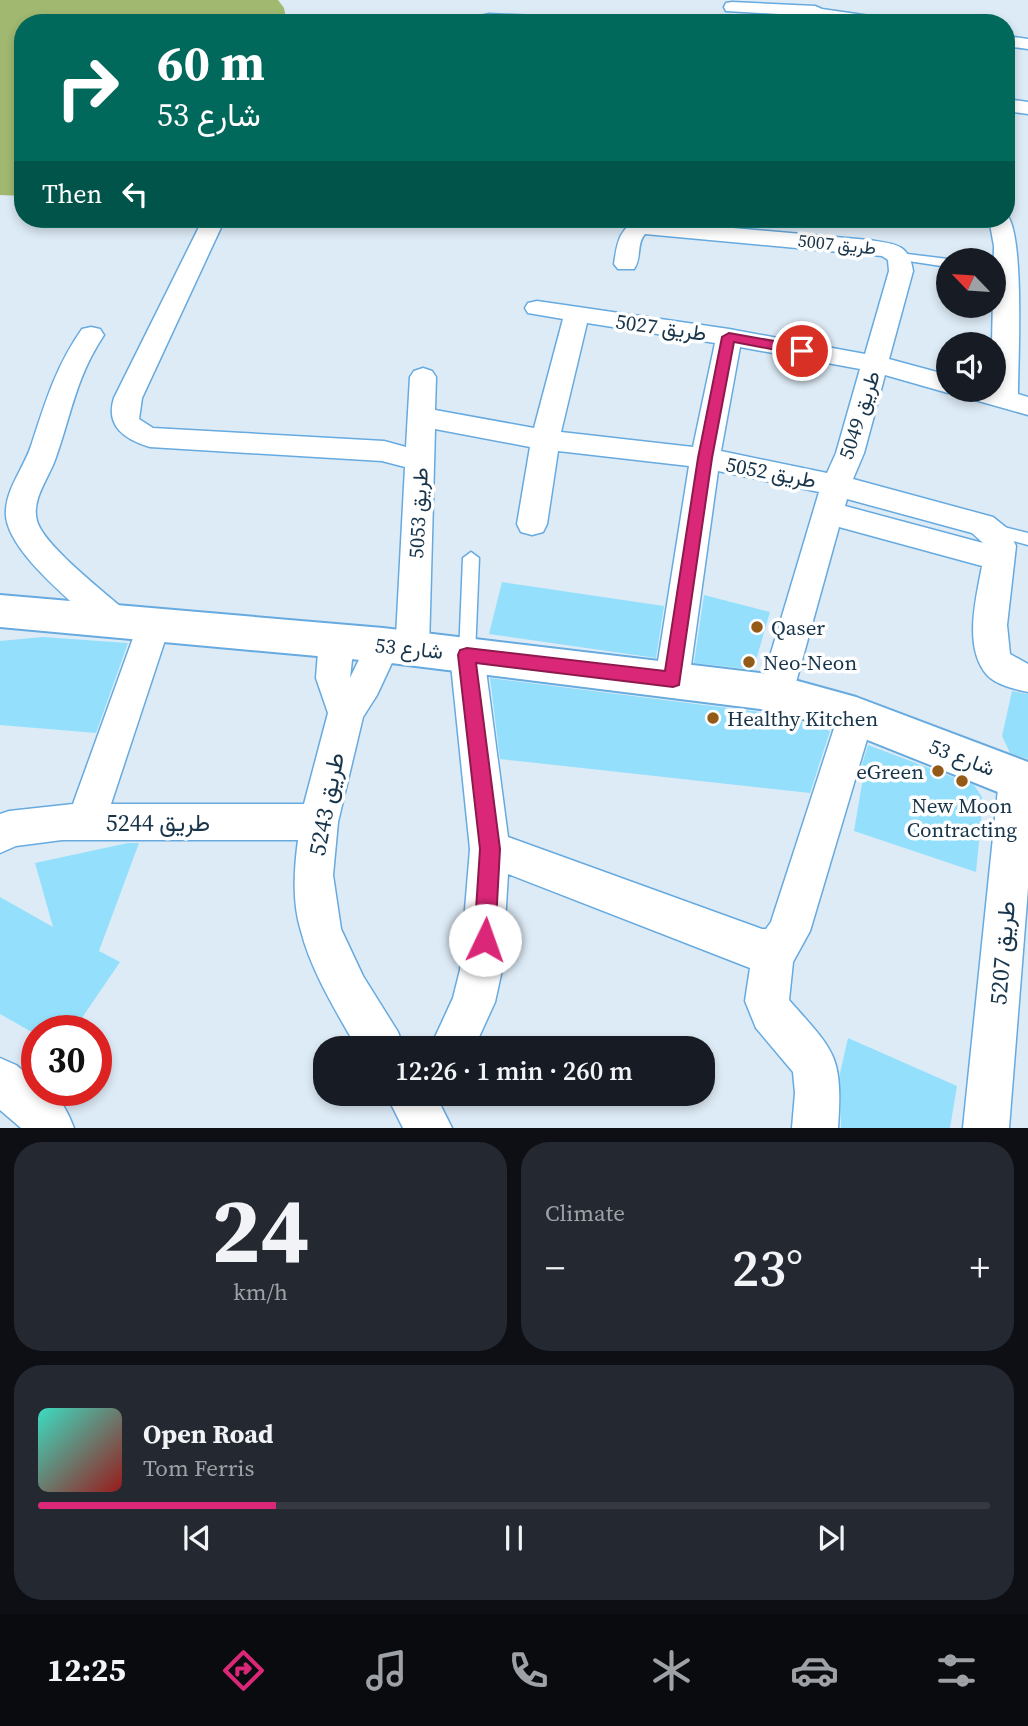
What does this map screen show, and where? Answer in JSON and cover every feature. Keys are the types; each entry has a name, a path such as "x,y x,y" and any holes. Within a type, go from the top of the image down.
{"street":[{"path":"732,10 817,12"},
{"name":"طريق 5052","path":"210,228 123,410 126,422 135,431 150,437 389,451 401,457 421,440 545,440 705,458 832,499 995,544"},
{"name":"طريق 5007","path":"626,264 629,237 638,228"},
{"name":"طريق 5007","path":"663,228 869,247 889,250 899,257"},
{"path":"1005,228 1017,248 1006,262"},
{"name":"طريق 5049","path":"776,693 832,499 850,453 876,364 901,271 899,257"},
{"name":"طريق 5027","path":"537,308 729,337 876,364 936,381"},
{"path":"532,524 545,440 577,316"},
{"path":"1006,318 1016,403"},
{"path":"86,822 134,623 33,542 21,520 24,498 40,459 60,388 76,354 91,335"},
{"path":"673,680 705,458 729,337"},
{"name":"طريق 5053","path":"397,646 421,440 423,377"},
{"path":"995,544 990,639 993,654 998,664 1005,669 1028,678"},
{"name":"شارع 53","path":"0,611 397,646 776,693 856,716 1023,781"},
{"path":"337,642 332,684 337,699 346,712"},
{"name":"طريق 5243","path":"375,1036 348,991 321,931 313,875 319,822 346,712 397,646"},
{"path":"457,1036 473,1002 481,970 490,849 467,655"},
{"path":"490,849 747,946 773,950 782,946 789,931 856,716"},
{"name":"طريق 5207","path":"986,1128 1023,781"},
{"name":"طريق 5244","path":"0,835 9,829 62,822 319,822"},
{"path":"773,950 766,1001 771,1013 815,1063 818,1093 815,1128"},
{"path":"0,1081 44,1117 51,1128"}],"lane":[{"name":"طريق 5007","path":"899,257 936,262"},
{"path":"995,544 1028,539"},
{"path":"467,655 471,558"}],"shaded area":[{"path":"0,0 278,0 284,8 285,14 14,14 14,196 0,195"}],"building":[{"path":"502,582 664,606 656,658 489,634"},
{"path":"704,595 770,612 754,667 748,669 694,663"},
{"path":"43,637 128,643 96,733 0,725 0,641"},
{"path":"490,678 776,714 830,731 810,793 500,759"},
{"path":"1012,691 1028,694 1028,759 1010,753 1002,736"},
{"path":"868,745 974,785 982,797 976,872 854,831 864,772 860,771"},
{"path":"139,843 99,951 120,962 84,1015 21,1015 21,1026 0,1014 0,897 53,927 35,863"},
{"path":"848,1038 957,1086 950,1128 841,1128 840,1073"}],"place":[{"name":"Qaser","path":"757,627"},
{"name":"Neo-Neon","path":"749,662"},
{"name":"Healthy Kitchen","path":"713,718"},
{"name":"eGreen","path":"938,771"},
{"name":"New Moon Contracting","path":"962,781"}],"route":[{"path":"485,940 490,849 467,655 673,680 705,458 729,337 802,351"}]}
